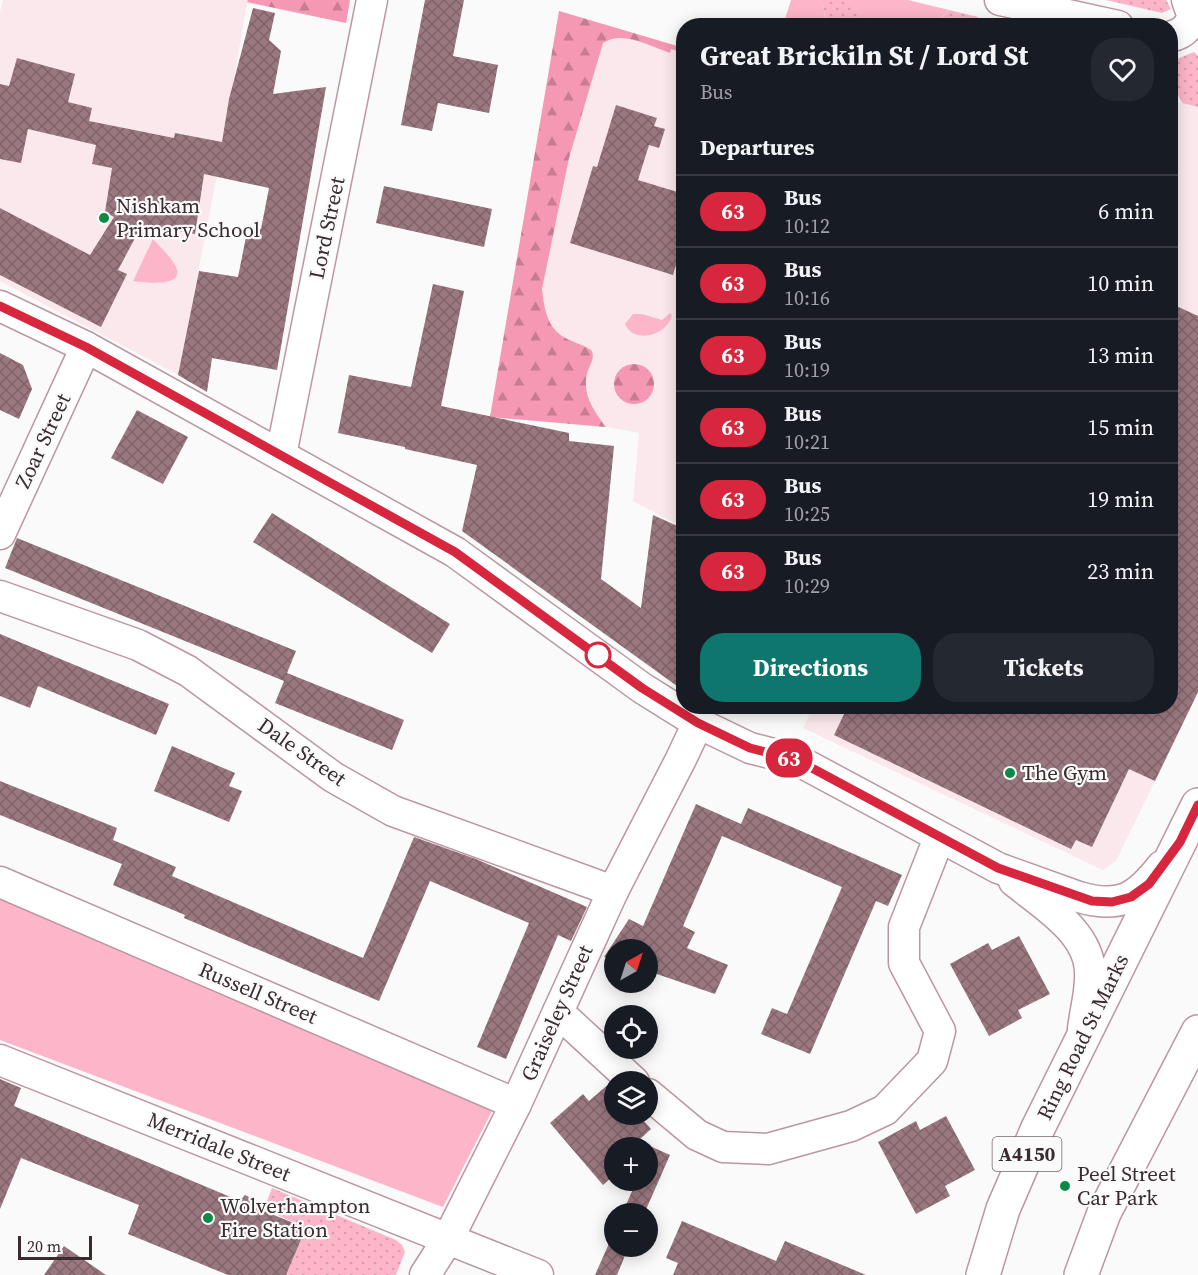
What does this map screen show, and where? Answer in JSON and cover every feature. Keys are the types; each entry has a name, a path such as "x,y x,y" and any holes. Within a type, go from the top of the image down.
{"highway":[{"name":"Ring Road St Marks","path":"983,1275 1003,1209 1038,1128 1198,805"},
{"path":"1081,1275 1104,1213 1198,1032"}],"street":[{"name":"Lord Street","path":"281,455 372,0"},
{"path":"1000,0 1082,18"},
{"path":"1178,34 1188,27 1193,17 1189,3"},
{"path":"0,306 86,347 455,552 642,688 676,709"},
{"name":"Zoar Street","path":"0,534 86,347"},
{"name":"Dale Street","path":"0,596 138,645 189,671 333,777 393,811 613,891"},
{"path":"684,714 750,748 797,760 998,868 1092,901 1112,902 1140,892 1180,842"},
{"name":"Graiseley Street","path":"425,1275 448,1239 516,1104 613,891 698,723"},
{"path":"658,1102 697,1135 723,1147 768,1149 851,1126 885,1110 932,1061 940,1031 904,963 904,927 939,838"},
{"path":"998,868 1067,925 1081,942 1090,973 1082,1037"},
{"name":"Russell Street","path":"0,882 516,1104"},
{"path":"558,1012 622,1071"},
{"name":"Merridale Street","path":"0,1060 538,1275"}],"shaded area":[{"name":"Nishkam Primary School","path":"3,0 350,0 346,23 247,3 219,165 178,375 0,281 0,12"},
{"path":"791,0 820,0 824,9 825,18 785,18"},
{"path":"820,0 849,0 870,18 825,18"},
{"path":"849,0 908,0 949,10 941,18 870,18"},
{"path":"1106,0 1166,0 1171,9 1162,13"},
{"path":"949,10 978,17 978,18 942,18"},
{"path":"559,11 676,46 676,524 633,501 639,433 606,427 490,417"},
{"path":"1194,52 1198,56 1198,107 1182,103 1178,95 1178,59"},
{"path":"1178,102 1198,107 1198,693 1116,861 1103,870 803,728 810,714 1178,714"},
{"path":"153,239 175,265 177,273 175,278 154,283 133,281"},
{"path":"670,313 672,315 664,328 650,335 636,334 625,324 633,314 642,314 662,320"},
{"path":"0,897 494,1107 443,1207 0,1040"},
{"path":"272,1188 396,1240 405,1252 396,1275 286,1275 306,1228 264,1209"}],"green space":[{"path":"248,0 350,0 346,23 247,2"},
{"path":"559,11 676,46 676,51 671,49 670,53 627,39 610,39 603,43 569,158 542,289 545,308 552,326 562,336 592,351 593,357 587,374 586,389 593,409 606,427 490,417"},
{"path":"634,364 642,365 648,370 653,376 653,392 648,398 642,403 634,404 626,403 620,398 615,392 614,384 615,376 620,370 626,365"}],"building":[{"path":"425,0 464,0 453,56 498,65 489,113 438,103 432,131 401,125"},
{"path":"253,8 275,13 269,40 281,51 273,94 326,87 277,370 212,358 207,392 178,375 199,271 238,277 246,237 251,238 252,227 261,229 269,188 204,174 195,234 142,225 118,270 127,274 101,327 0,275 0,208 90,255 114,217 105,212 112,168 92,164 96,145 28,129 21,163 0,159 0,84 9,86 17,58 75,74 68,102 92,108 89,121 174,138 175,133 222,142 229,99"},
{"path":"616,105 657,118 654,126 665,129 659,148 649,145 638,180 676,192 676,265 673,275 570,243 593,166 597,167"},
{"path":"384,186 492,209 484,247 376,223"},
{"path":"433,284 464,291 441,406 569,433 569,441 614,446 601,579 641,608 653,515 676,525 676,685 462,531 477,465 338,433 349,375 411,387"},
{"path":"1178,307 1198,316 1198,692 1155,781 1129,769 1092,847 1076,840 1071,849 834,735 844,714 1178,714"},
{"path":"0,353 23,365 32,389 19,419 0,410"},
{"path":"137,410 188,437 163,484 111,458"},
{"path":"272,513 450,624 432,653 253,542"},
{"path":"17,538 296,651 287,673 404,720 392,750 275,703 284,681 5,568"},
{"path":"0,634 169,704 156,735 38,686 30,708 0,696"},
{"path":"172,746 235,773 229,786 242,791 229,822 154,791"},
{"path":"0,781 117,828 113,840 176,867 172,876 363,958 414,837 476,859 587,907 571,941 558,935 506,1059 477,1047 529,923 430,881 379,1001 184,918 185,915 113,885 122,864 0,815"},
{"path":"696,804 741,824 748,808 902,875 888,906 876,901 810,1054 761,1034 772,1008 787,1014 842,887 722,836 683,926 695,932 687,948 728,965 715,994 658,974 658,939 616,939 629,919 643,926"},
{"path":"1019,936 1050,994 1018,1010 1022,1018 989,1036 950,964 988,943 992,950"},
{"path":"0,1079 21,1088 14,1106 240,1201 245,1195 259,1202 259,1209 306,1228 286,1275 228,1275 128,1234 139,1205 21,1158 0,1209"},
{"path":"604,1088 604,1125 648,1125 651,1129 642,1137 604,1137 603,1185 550,1123 583,1094 589,1101"},
{"path":"946,1116 975,1170 945,1186 950,1196 916,1214 878,1142 916,1121 920,1130"},
{"path":"658,1150 670,1155 658,1182"},
{"path":"632,1191 654,1191 649,1203 627,1203"},
{"path":"682,1221 776,1261 785,1241 866,1275 673,1275 678,1263 666,1258"},
{"path":"64,1246 106,1275 44,1275"},
{"path":"604,1255 604,1257 624,1257 617,1275 595,1275"}],"bus line":[{"name":"63","path":"0,306 86,347 455,552 642,688 676,709"},
{"name":"63","path":"684,714 750,748 797,760 998,868 1092,901 1112,902 1131,897 1149,884 1180,842 1198,805"}],"place":[{"name":"Nishkam Primary School","path":"104,218"},
{"name":"The Gym","path":"1010,773"},
{"name":"Peel Street Car Park","path":"1065,1186"},
{"name":"Wolverhampton Fire Station","path":"208,1218"}]}
